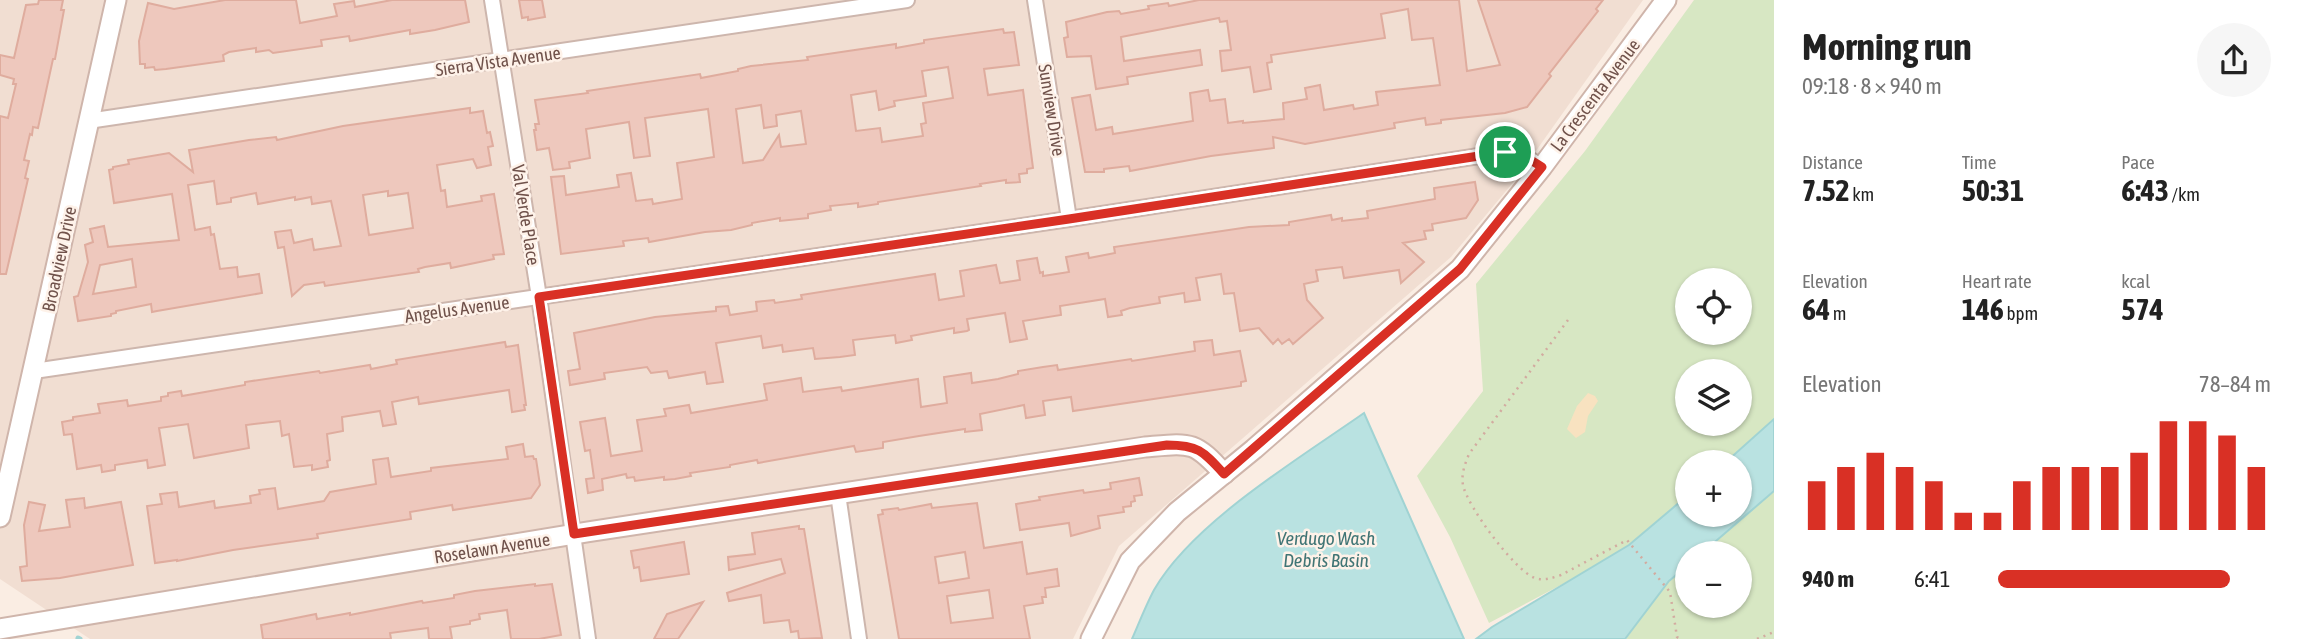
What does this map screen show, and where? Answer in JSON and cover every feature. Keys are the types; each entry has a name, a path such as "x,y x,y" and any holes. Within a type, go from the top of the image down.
{"street":[{"name":"Broadview Drive","path":"0,517 116,0"},
{"name":"Val Verde Place","path":"492,0 539,297 588,639"},
{"name":"Sierra Vista Avenue","path":"88,121 907,0"},
{"name":"Sunview Drive","path":"1035,0 1069,219"},
{"name":"La Crescenta Avenue","path":"1091,639 1130,561 1177,512 1460,269 1542,167 1666,0"},
{"name":"Angelus Avenue","path":"34,371 1505,152 1521,154 1542,167"},
{"name":"Roselawn Avenue","path":"0,629 574,534 1167,445 1196,447 1224,474"},
{"path":"838,494 859,639"}],"path":[{"path":"1569,320 1469,454 1462,474 1463,485 1478,518 1518,566 1534,578 1550,579 1561,575 1623,540 1630,542 1670,592 1678,638"},
{"path":"1757,639 1774,632"}],"shaded area":[{"path":"0,0 1643,0 1516,179 1451,257 1119,546 1073,639 90,639 0,579"}],"green space":[{"path":"1694,0 1774,0 1774,639 1626,639 1660,592 1627,550 1489,623 1450,537 1417,476 1483,391 1476,284 1585,151"}],"sand":[{"path":"1588,393 1598,401 1588,416 1585,432 1576,438 1567,429 1577,406"}],"water":[{"name":"Verdugo Wash Debris Basin","path":"1364,413 1464,639 1132,639 1154,590 1194,540 1250,493"},
{"path":"1774,419 1774,491 1752,510 1752,450 1739,450"},
{"path":"1675,506 1675,527 1732,527 1716,541 1675,541 1675,576 1625,639 1476,639 1492,627 1629,545"}],"building":[{"path":"39,0 63,0 61,10 64,10 38,128 33,127 24,160 29,161 25,178 28,179 6,274 0,274 0,116 8,118 16,84 13,84 14,79 0,75 0,55 14,58 26,5 38,4"},
{"path":"225,0 296,0 300,23 337,16 334,4 354,1 355,7 392,0 465,0 469,22 410,34 410,30 350,41 349,36 321,40 322,46 273,53 269,50 256,52 256,48 229,52 223,55 224,61 166,69 155,70 154,67 145,68 145,64 140,64 139,41 148,3 174,9"},
{"path":"519,0 542,0 545,17 528,20 528,17 522,18"},
{"path":"1199,0 1459,0 1467,71 1500,65 1478,0 1603,0 1596,9 1598,11 1527,107 1505,113 1441,120 1441,123 1426,125 1425,118 1394,123 1395,128 1305,144 1273,137 1274,148 1130,171 1129,166 1104,169 1104,172 1085,172 1072,98 1090,95 1096,130 1112,127 1113,134 1193,121 1190,93 1208,90 1210,101 1225,99 1228,123 1243,123 1284,119 1283,103 1307,99 1305,88 1320,85 1324,110 1353,105 1354,109 1378,105 1376,92 1440,85 1433,38 1412,40 1408,9 1381,14 1385,38 1271,55 1272,62 1267,63 1271,89 1254,92 1250,67 1222,71 1220,51 1231,50 1227,21 1220,22 1219,18 1121,37 1124,61 1200,50 1202,65 1127,77 1128,84 1096,89 1091,56 1067,57 1064,38 1068,37 1066,22 1107,12 1119,11 1121,14 1149,9 1148,6 1168,3 1169,6"},
{"path":"1003,29 1004,33 1014,32 1019,65 984,69 988,95 1023,90 1033,168 1027,169 1027,173 1019,174 1020,182 1006,183 1006,180 980,184 981,186 858,207 858,203 830,206 831,210 808,214 808,218 780,221 780,218 731,230 649,242 648,238 623,241 624,246 561,254 551,177 564,176 566,195 619,187 617,175 631,173 636,201 652,199 653,204 682,199 677,163 714,157 708,109 645,118 650,156 634,158 629,122 586,129 590,158 569,162 570,168 553,170 549,148 537,150 534,130 535,124 539,124 535,100 700,74 701,78 751,66 808,60 807,57 896,44 896,48 924,43 924,40","holes":["948,67 953,98 923,103 926,123 921,124 923,136 882,142 880,128 856,131 851,95 876,91 879,110 895,106 894,101 926,96 922,71","761,105 764,128 777,126 776,115 801,111 806,144 781,147 779,135 763,160 743,163 736,109"]},
{"path":"470,108 470,113 483,111 487,133 490,132 493,146 488,147 491,165 477,168 473,159 437,165 441,191 445,190 447,207 482,201 481,196 494,194 504,254 493,255 494,259 451,268 450,263 418,269 419,272 325,286 324,282 304,285 292,296 284,247 278,248 275,232 291,230 294,243 312,239 314,250 341,246 331,201 312,204 311,197 295,200 295,197 258,204 256,193 217,204 214,181 188,185 195,230 210,227 211,235 214,234 220,269 237,267 238,277 259,274 262,293 152,312 151,304 116,311 111,316 78,321 74,297 78,296 88,262 85,245 93,242 90,229 104,226 108,247 179,240 172,194 114,203 109,170 113,167 129,164 128,160 169,153 193,172 189,150 249,140 276,137 277,140 343,126","holes":["388,191 388,196 408,193 413,228 369,235 363,195","132,259 136,287 93,294 100,265"]},
{"path":"1475,182 1478,200 1466,218 1432,224 1433,230 1424,231 1426,239 1403,243 1424,262 1401,283 1399,270 1344,278 1342,267 1316,270 1318,281 1304,284 1307,300 1323,318 1293,344 1289,339 1282,344 1278,339 1273,344 1259,328 1240,331 1234,293 1224,294 1221,274 1196,278 1200,300 1185,302 1184,293 1159,297 1160,303 1130,308 1121,311 1122,315 1108,317 1105,299 1060,306 1061,315 1023,321 1027,339 1010,342 1005,313 967,319 967,331 954,333 954,328 911,336 912,340 896,343 895,335 853,340 855,355 840,357 815,359 813,348 783,352 782,345 763,348 761,336 716,343 723,382 707,384 705,372 669,378 667,371 651,373 647,367 604,373 605,379 570,385 568,371 580,369 574,333 655,317 716,311 716,307 728,306 730,315 757,311 756,302 774,300 775,303 802,299 801,295 935,274 939,300 964,296 960,271 996,265 1000,283 1020,280 1017,261 1037,258 1043,276 1069,272 1066,257 1088,253 1089,258 1115,253 1114,247 1249,227 1289,225 1289,222 1331,215 1332,220 1342,218 1342,221 1368,218 1367,211 1435,199 1434,188"},
{"path":"1212,340 1214,355 1240,351 1246,381 1241,382 1241,386 1073,411 1071,397 1043,401 1045,415 1026,418 1024,405 980,414 982,430 965,432 965,429 883,442 883,448 856,452 854,446 758,463 757,460 690,473 691,476 675,479 664,480 664,477 635,481 634,477 627,478 626,474 602,479 603,490 588,493 586,479 594,478 590,450 585,451 580,422 605,418 611,456 642,451 637,420 666,416 664,409 689,405 691,413 767,400 764,384 801,378 803,392 841,387 842,391 918,379 921,407 947,403 944,377 971,373 972,383 1018,374 1018,371 1057,365 1058,370 1131,359 1132,361 1195,351 1194,342"},
{"path":"505,342 506,347 518,345 525,410 512,412 509,390 419,404 418,397 392,402 396,424 383,426 380,411 342,417 343,431 327,434 330,460 327,461 328,467 312,470 312,465 294,467 289,434 282,436 280,421 246,425 249,448 194,458 188,424 159,428 165,465 148,468 147,460 115,465 115,470 102,472 101,465 77,469 72,434 64,435 62,422 73,420 73,417 100,413 98,404 127,400 128,406 161,401 161,397 168,396 168,393 181,391 182,396 245,385 245,382 319,371 320,373 370,365 371,369 397,364 396,360"},
{"path":"523,444 525,457 533,456 536,459 540,485 531,498 453,510 452,505 410,512 411,519 317,534 318,538 155,563 147,506 162,504 160,494 177,492 179,507 214,501 215,508 251,503 250,496 260,494 259,490 275,488 278,509 324,501 330,492 376,484 373,460 388,458 391,477 431,471 431,468 508,459 506,447"},
{"path":"1139,478 1142,495 1134,496 1135,501 1131,502 1131,506 1123,507 1124,512 1098,516 1100,528 1071,536 1069,523 1020,530 1016,504 1040,500 1039,497 1083,490 1084,493 1111,489 1110,483"},
{"path":"84,498 85,508 121,502 133,565 60,578 22,581 20,567 27,566 24,525 29,502 45,505 39,531 70,527 66,500"},
{"path":"977,503 984,548 1022,542 1027,574 1057,569 1059,586 1045,588 1046,597 1042,597 1043,603 1024,606 1030,639 899,639 878,515 883,514 882,510 931,504 932,508","holes":["965,552 969,578 939,583 935,557","989,590 993,618 951,623 947,596"]},
{"path":"799,526 799,529 804,529 822,638 799,639 798,631 791,632 789,620 764,623 761,595 729,601 727,593 785,573 781,559 729,570 728,557 755,554 752,533"},
{"path":"684,542 689,574 641,581 639,567 634,568 631,551"},
{"path":"552,584 561,635 539,639 511,639 507,610 479,614 480,619 470,621 470,624 450,627 452,639 429,639 428,628 390,633 391,639 263,639 261,625 316,614 317,619 350,615 422,601 454,598 454,595 475,591"},
{"path":"703,602 678,639 654,639 667,614"}],"route":[{"path":"1505,152 1521,154 1542,167 1460,269 1224,474 1196,447 1145,447 574,534 539,297 1505,152"}]}
